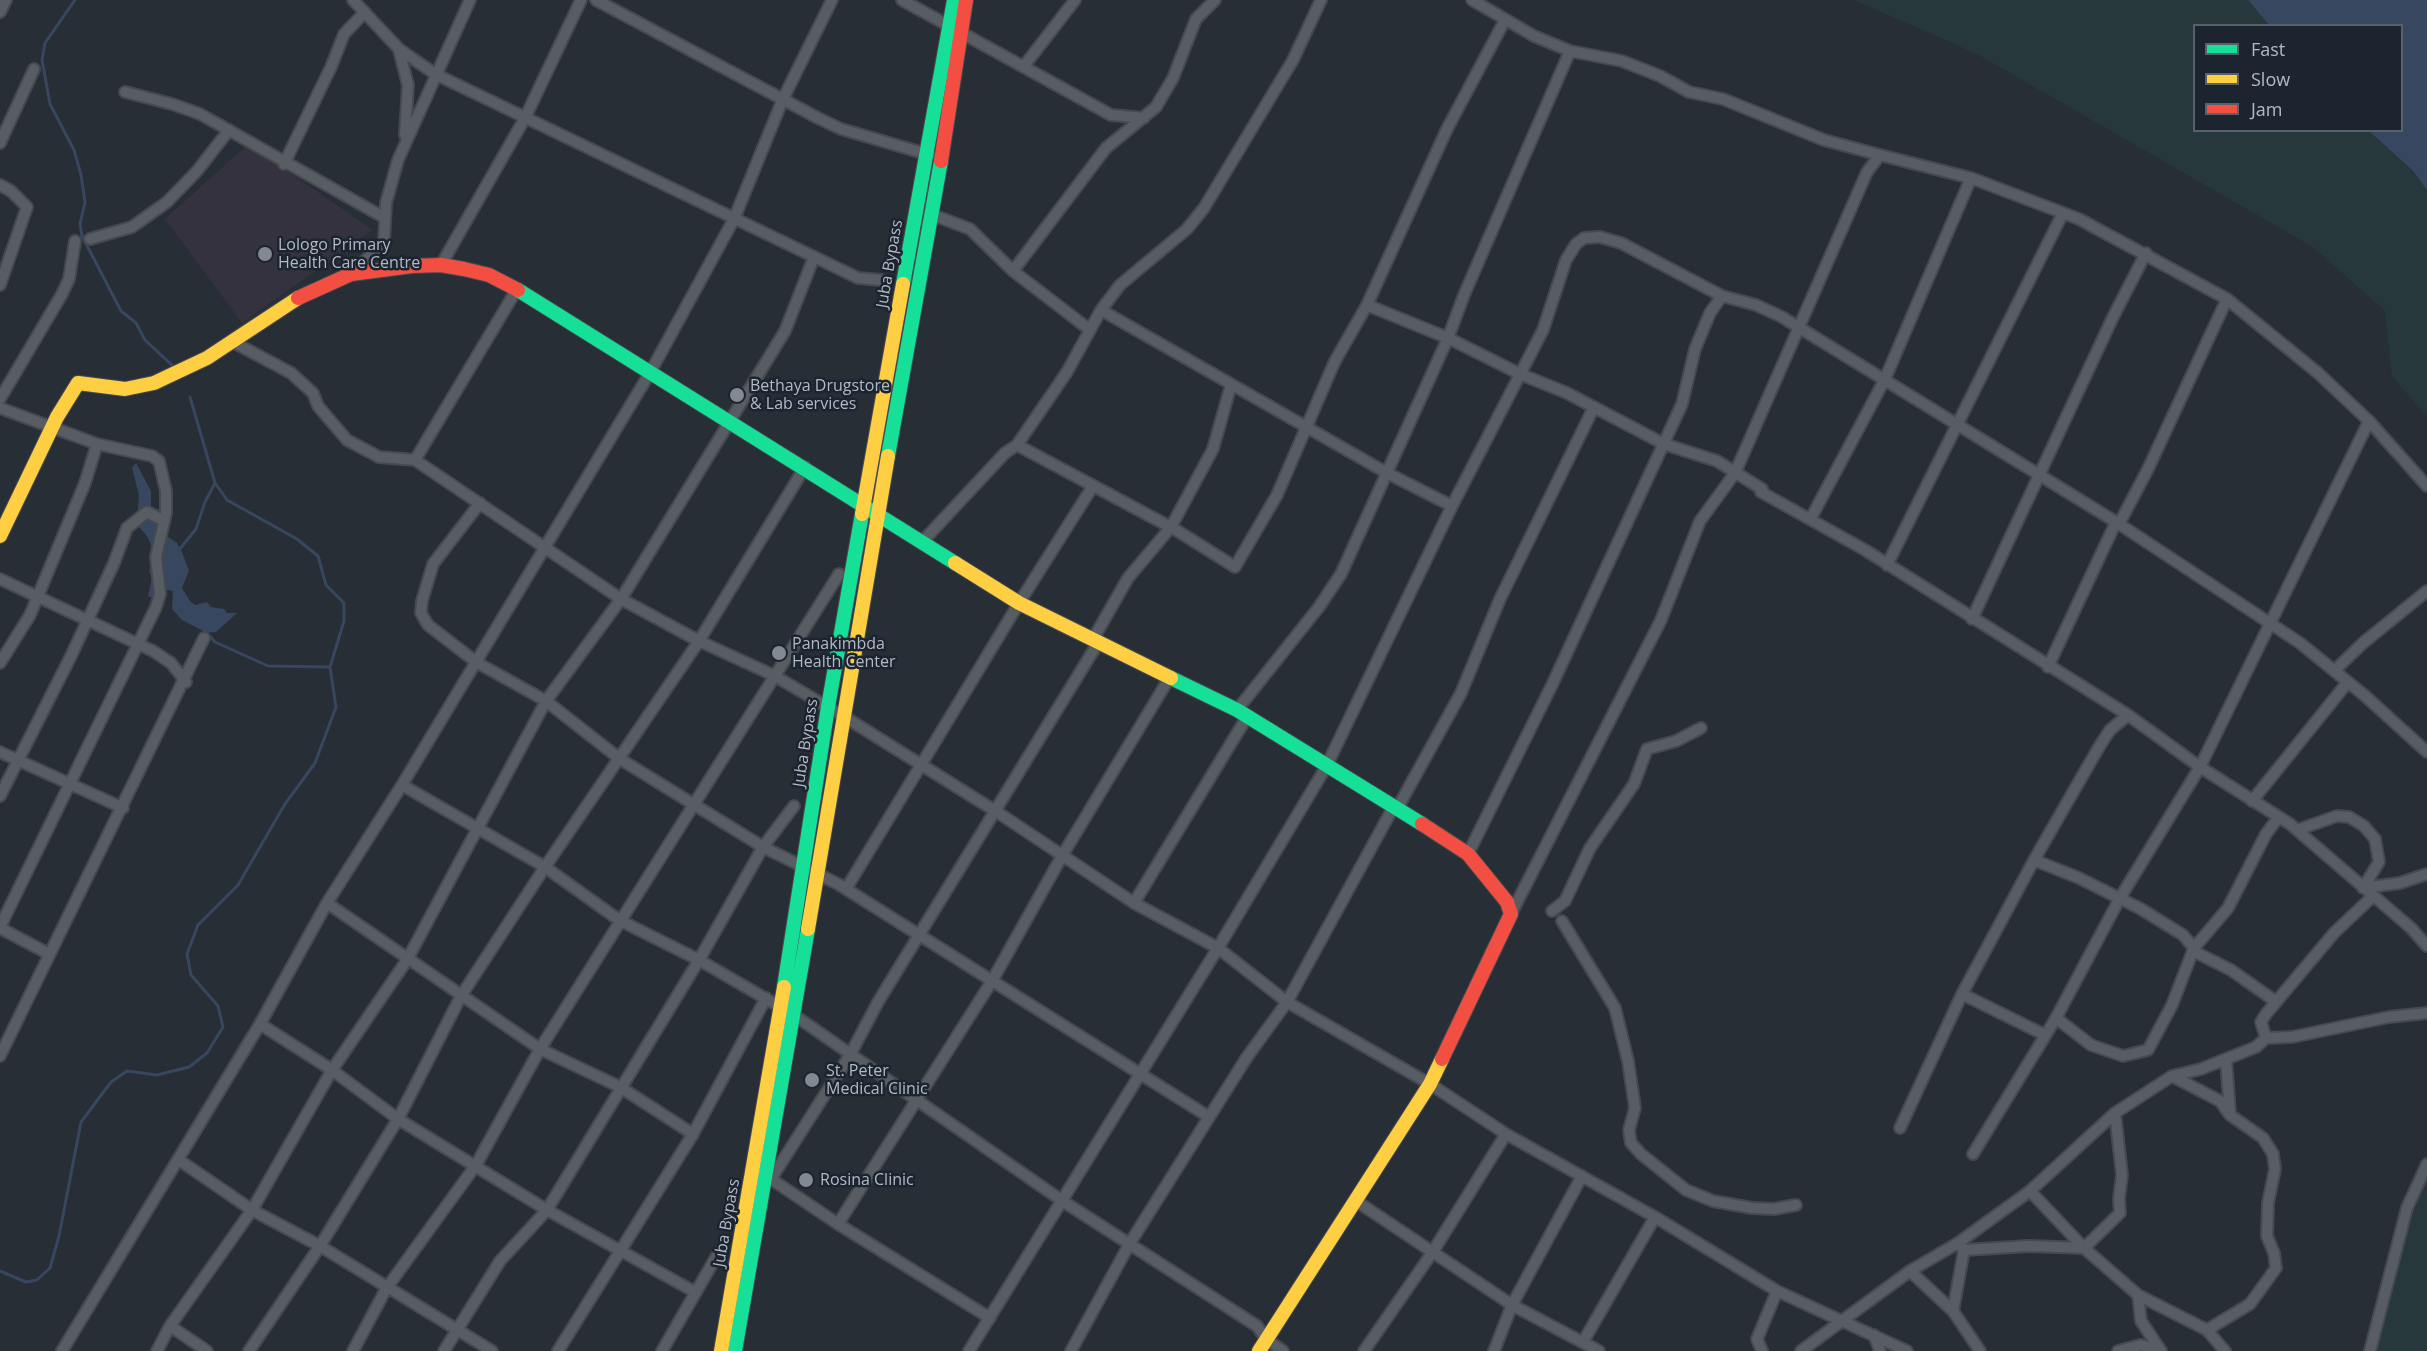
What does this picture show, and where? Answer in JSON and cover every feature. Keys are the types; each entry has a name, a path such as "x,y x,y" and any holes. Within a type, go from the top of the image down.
{"main road":[{"name":"Juba Bypass","path":"735,1351 768,1179 877,515 933,215 942,159 956,29 954,0"},
{"name":"Juba Bypass","path":"721,1351 781,1007 828,707 863,506 927,154 956,29 966,0"},
{"path":"0,536 65,401 78,383 125,388 154,383 191,367 233,342 288,302 351,274 378,269 441,265 489,275 517,289 805,467 1018,603 1242,714 1395,807 1468,854 1507,902 1510,914 1430,1084 1263,1345"}],"street":[{"path":"0,12 6,0"},
{"path":"353,0 399,49 435,74 858,278 881,280"},
{"path":"351,274 384,241 390,185 435,74 470,0"},
{"path":"441,265 525,118 580,0"},
{"path":"596,0 841,129 942,159"},
{"path":"62,1351 260,1024 327,903 402,785 651,371 734,219 783,99 832,0"},
{"path":"902,0 1111,115 1144,118"},
{"path":"1024,66 1075,0"},
{"path":"1013,271 1106,148 1156,108 1173,78 1196,19 1215,0"},
{"path":"922,542 1005,453 1017,445 1067,372 1101,310 1134,272 1187,229 1204,208 1293,60 1321,0"},
{"path":"1473,0 1505,20 1570,51 1622,61 1660,76 1689,92 1723,99 1798,131 1971,178 2063,213 2146,253 2227,299 2318,373 2369,421 2427,486"},
{"path":"284,164 331,68 344,34 366,12"},
{"path":"1017,445 1171,527 1236,567 1277,495 1335,361 1367,305 1447,129 1505,20"},
{"path":"399,49 408,86 405,144"},
{"path":"1134,903 1242,714 1341,574 1448,338 1570,51"},
{"path":"0,143 34,69"},
{"path":"125,92 200,114 284,164 385,218"},
{"path":"90,239 132,227 167,202 198,171 229,130"},
{"path":"1510,914 1661,620 1700,521 1735,473 1867,172 1880,155"},
{"path":"1811,518 1885,379 1971,178"},
{"path":"0,185 18,196 27,207 0,285"},
{"path":"1887,565 2063,213"},
{"path":"933,215 970,229 1013,271 1090,330"},
{"path":"969,1351 1060,1200 1218,948 1326,767 1452,506 1542,330 1566,260 1576,244 1584,238 1600,237 1621,243 1722,296 1756,305 1800,328 1885,379 2039,477 2117,523 2300,643 2427,752"},
{"path":"0,399 62,294 69,279 75,241"},
{"path":"1972,619 2113,317 2146,253"},
{"path":"157,1351 170,1326 252,1210 332,1070 407,960 546,701 621,599 785,331 814,257"},
{"path":"415,460 517,289"},
{"path":"1468,854 1552,685 1664,444 1682,404 1695,349 1710,313 1722,296"},
{"path":"2048,667 2117,523 2148,469 2227,299"},
{"path":"1367,305 1448,338 1594,407 1664,444 1717,461 1762,489 1761,492 1811,518 2128,715 2200,767 2297,830 2411,928 2427,946"},
{"path":"1101,310 1452,506"},
{"path":"233,342 291,373 313,393 318,406 347,440 379,457 415,460 621,599 773,675 843,716 997,812 1134,903 1218,948 1287,1002 1430,1084 1506,1134 1655,1217 1777,1291 1842,1319 1907,1351"},
{"path":"990,1318 768,1179 850,1055 878,1002 919,934 997,812 1095,642 1128,578 1171,527 1213,449 1232,385"},
{"path":"1071,1351 1130,1243 1209,1117 1287,1002 1461,693 1500,599 1594,407"},
{"path":"0,408 97,444 152,456 159,461 166,491 164,521 156,557 160,594 0,927 49,954"},
{"path":"1973,1154 2056,1018 2120,898 2200,767 2369,421"},
{"path":"0,663 20,633 37,596 85,483 97,444"},
{"path":"249,1351 320,1246 398,1119 461,996 544,867 620,759 699,640 805,467"},
{"path":"846,889 1018,603 1093,486"},
{"path":"480,503 433,564 422,601 421,613 428,624 476,662 546,701 620,759 763,846 846,889 1209,1117"},
{"path":"0,796 87,620 114,563 127,528 147,512 164,521"},
{"path":"353,1351 386,1289 476,1165 540,1049 619,920 696,805 773,675 839,574"},
{"path":"0,579 164,657 186,682"},
{"path":"2334,671 2363,643 2427,591"},
{"path":"0,1056 186,682 204,638"},
{"path":"838,1224 992,981 1062,856 1170,677"},
{"path":"2252,801 2347,683"},
{"path":"1900,1128 1962,994 2034,860 2110,730 2128,715"},
{"path":"1551,911 1565,901 1590,848 1634,784 1647,748 1676,741 1701,728"},
{"path":"0,752 123,808"},
{"path":"402,785 544,867 619,920 699,960 794,1015 1060,1200 1257,1326 1263,1345 1283,1351"},
{"path":"444,1351 500,1261 547,1210 699,960 763,846 794,806"},
{"path":"2297,830 2337,816 2349,817 2364,826 2375,839 2379,862 2363,888"},
{"path":"2056,1018 2091,1045 2123,1056 2148,1050 2172,1005 2193,949 2228,908 2266,834 2278,818"},
{"path":"2034,860 2120,898 2178,931 2193,949 2231,970 2276,1001"},
{"path":"2363,888 2400,883 2427,874"},
{"path":"2266,1038 2261,1022 2276,1001 2334,933 2373,896"},
{"path":"327,903 540,1049 620,1087 693,1134"},
{"path":"1562,921 1615,1008 1628,1061 1635,1108 1629,1130 1631,1143 1641,1154 1686,1190 1713,1201 1752,1208 1774,1209 1796,1205"},
{"path":"1962,994 2045,1035"},
{"path":"558,1351 693,1134 766,998"},
{"path":"1801,1351 1910,1271 1961,1247 2030,1191 2115,1113 2172,1076 2256,1047 2266,1038 2292,1037 2389,1017 2427,1013"},
{"path":"260,1024 332,1070 398,1119 547,1210 695,1292"},
{"path":"2226,1059 2230,1114"},
{"path":"2172,1076 2220,1101 2230,1114 2263,1138 2273,1154 2275,1169 2268,1203 2267,1236 2274,1252 2276,1268 2250,1304 2207,1330"},
{"path":"1961,1247 2084,1248 2120,1213 2122,1175 2115,1113"},
{"path":"1364,1351 1432,1253 1506,1134"},
{"path":"179,1160 252,1210 320,1246 386,1289 458,1328 492,1351"},
{"path":"2370,1351 2407,1208 2427,1164"},
{"path":"1494,1351 1512,1305 1582,1176"},
{"path":"2030,1191 2084,1248 2138,1294 2207,1330 2225,1351"},
{"path":"1356,1201 1512,1305 1599,1351"},
{"path":"1583,1341 1655,1217"},
{"path":"1953,1311 1961,1247"},
{"path":"662,1351 719,1252"},
{"path":"1910,1271 1953,1311 1980,1350"},
{"path":"1762,1351 1757,1339 1777,1291"},
{"path":"2138,1294 2141,1321 2160,1351"},
{"path":"170,1326 207,1351"},
{"path":"1874,1335 1880,1351"},
{"path":"2118,1351 2141,1345 2160,1351"}],"shaded area":[{"path":"1854,0 2248,0 2268,24 2193,24 2193,132 2370,132 2413,171 2427,190 2427,417 2392,376 2385,311 2313,247 1977,54"},
{"name":"Lologo Primary Health Care Centre","path":"248,144 373,230 242,323 165,219"},
{"path":"2427,1174 2427,1351 2365,1351"}],"water":[{"path":"2248,0 2427,0 2427,190 2413,171 2370,132 2403,132 2403,24 2268,24"},
{"path":"136,463 151,491 151,506 164,512 167,536 177,543 182,552 189,571 182,588 190,601 195,605 207,602 211,607 224,609 227,613 237,613 216,632 207,633 182,620 172,609 173,591 167,590 155,599 148,596 152,578 149,571 155,554 147,536 137,525 139,495 132,468"}],"waterway":[{"path":"75,0 45,43 42,60 50,104 74,150 81,175 85,202 80,224 82,236 121,311 136,323 145,340 174,367"},
{"path":"0,1271 26,1282 37,1280 50,1268 59,1236 81,1122 111,1082 127,1071 157,1075 189,1067 207,1053 223,1027 218,1006 191,975 187,954 198,925 238,885 285,804 315,763 336,707 330,667 344,621 344,603 326,585 318,556 297,539 227,500 215,483 190,397"},
{"path":"179,550 196,529 205,502 215,483"},
{"path":"206,632 215,642 268,666 330,667"}],"traffic: fast":[{"path":"903,284 954,0"},
{"path":"888,456 941,161"},
{"path":"518,290 955,563"},
{"path":"784,987 828,707 862,514"},
{"path":"1171,678 1237,710 1422,824"},
{"path":"735,1351 808,929"}],"traffic: slow":[{"path":"862,514 903,284"},
{"path":"0,536 57,417 78,383 125,389 154,383 207,358 298,298"},
{"path":"808,929 888,456"},
{"path":"955,563 1019,603 1171,678"},
{"path":"721,1351 784,987"},
{"path":"1259,1351 1430,1084 1442,1059"}],"traffic: jam":[{"path":"941,161 966,0"},
{"path":"298,298 351,274 412,266 441,265 464,269 489,275 518,290"},
{"path":"1422,824 1468,854 1507,902 1511,914 1442,1059"}],"place":[{"name":"Lologo Primary Health Care Centre","path":"265,254"},
{"name":"Bethaya Drugstore & Lab services","path":"737,395"},
{"name":"Panakimbda Health Center","path":"779,653"},
{"name":"St. Peter Medical Clinic","path":"812,1080"},
{"name":"Rosina Clinic","path":"806,1180"}]}
